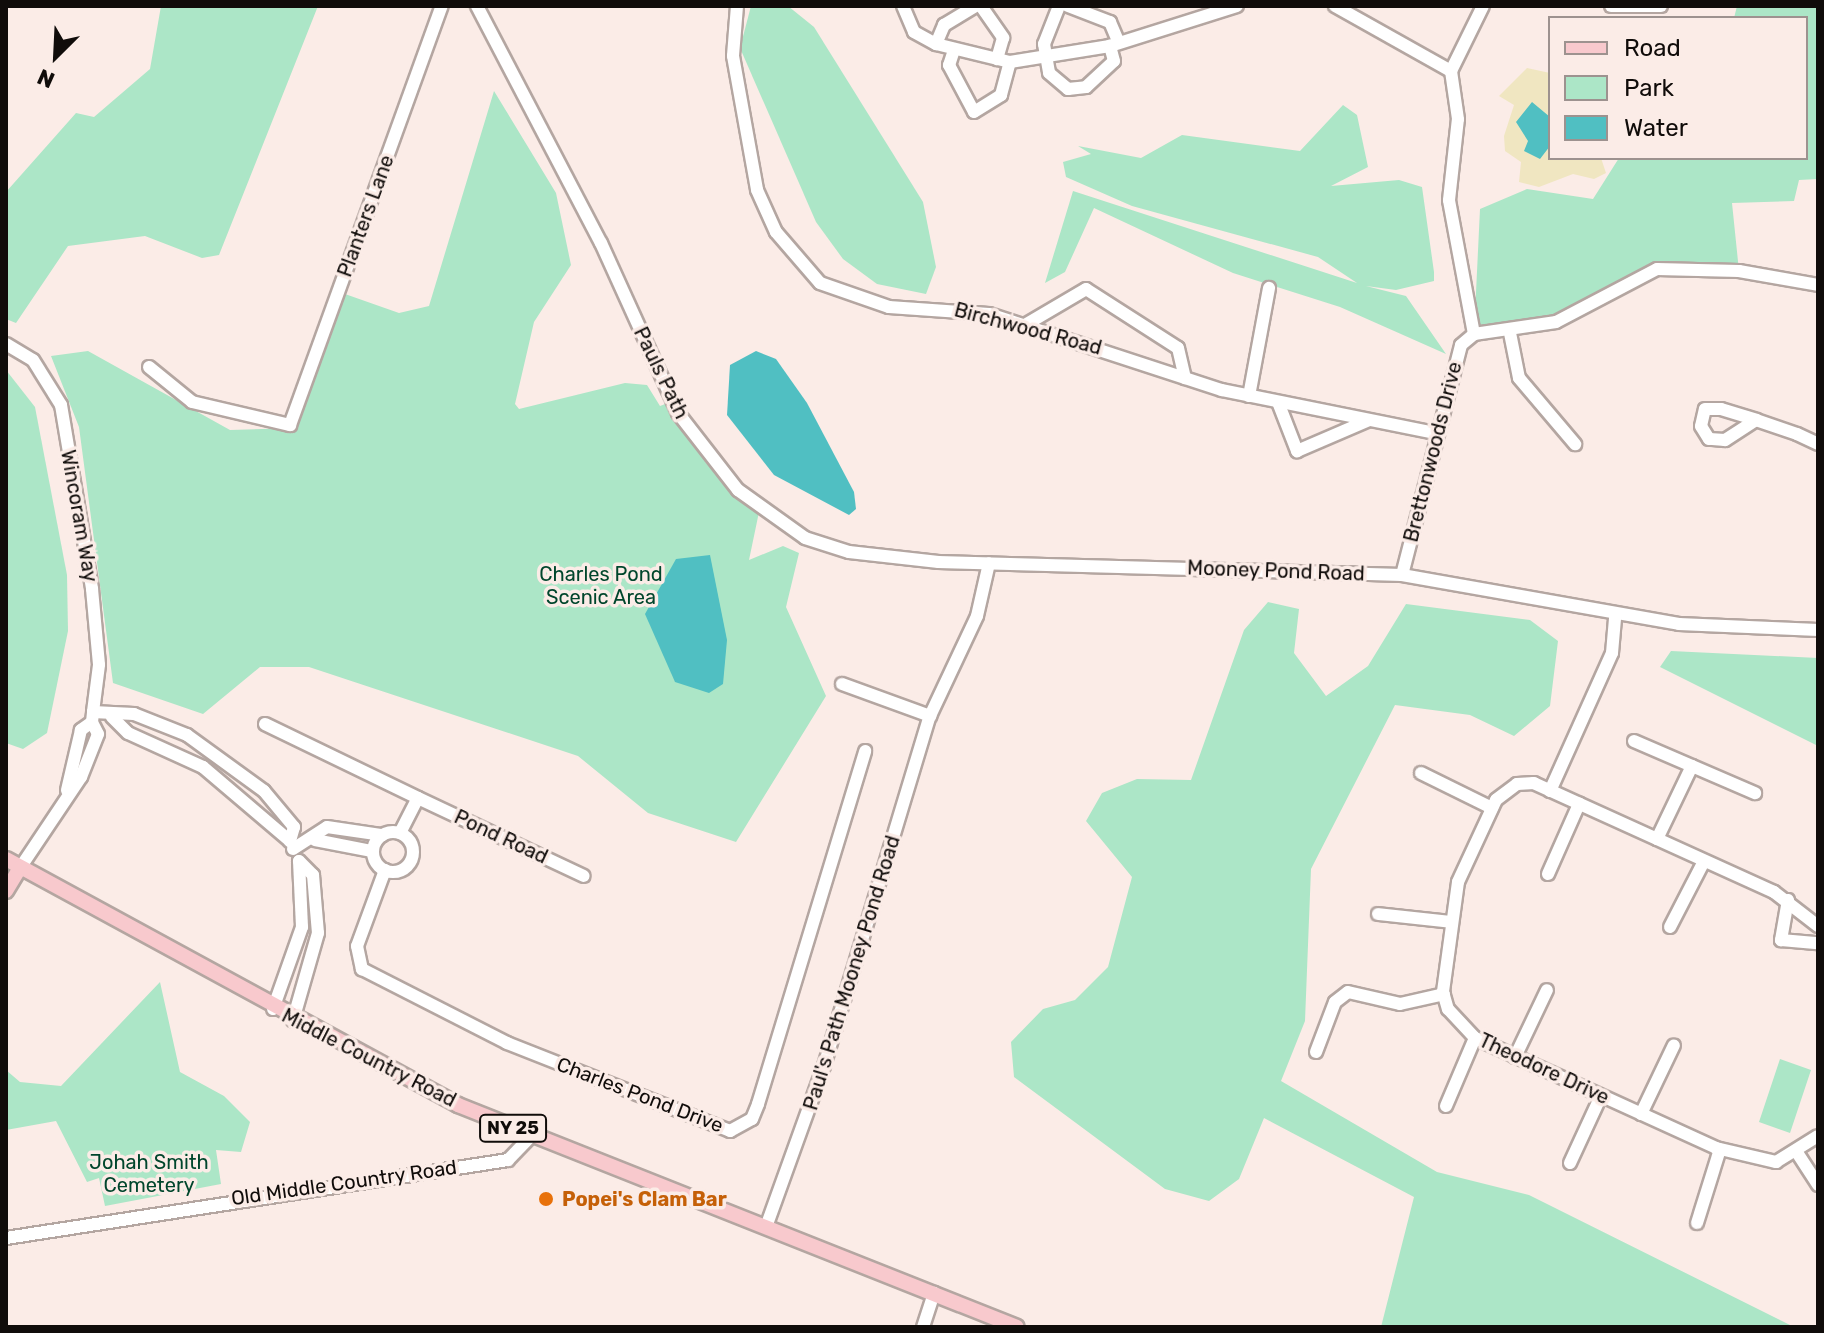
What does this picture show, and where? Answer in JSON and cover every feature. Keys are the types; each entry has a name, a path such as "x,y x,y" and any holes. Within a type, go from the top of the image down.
{"main road":[{"name":"Middle Country Road","path":"6,859 293,1020 531,1136 1017,1327"},
{"path":"6,891 20,868"}],"street":[{"name":"Planters Lane","path":"149,367 192,402 290,425 442,6"},
{"name":"Pauls Path","path":"477,6 601,243 678,413 709,459 805,538 849,552 989,563"},
{"name":"Birchwood Road","path":"737,6 733,56 745,143 757,190 797,260 820,283 854,299 940,306 1025,325 1249,396 1435,433"},
{"path":"903,6 914,32 936,44 1010,62 1046,58 1114,43 1237,6"},
{"path":"936,44 944,25 978,6 1003,38 997,59"},
{"path":"1059,6 1044,44 1049,73 1068,89 1086,87 1114,61 1110,22 1068,6"},
{"path":"1483,6 1451,71 1458,119 1449,200 1474,334 1510,333 1556,322 1657,269 1711,268 1818,285"},
{"path":"1611,6 1659,6"},
{"path":"1343,8 1451,71"},
{"path":"954,50 949,65 974,112 1001,95 1010,62"},
{"path":"1804,282 1818,276"},
{"path":"1249,396 1269,288"},
{"path":"1025,325 1086,289 1178,348 1185,378"},
{"path":"1510,333 1519,378 1575,444"},
{"name":"Brettonwoods Drive","path":"1402,575 1435,433 1461,345 1474,334"},
{"name":"Wincoram Way","path":"6,344 33,360 61,405 92,589 99,665 92,717 98,734 81,777 67,790 20,868"},
{"path":"1278,402 1297,451 1369,420"},
{"path":"1756,420 1818,444"},
{"name":"Mooney Pond Road","path":"989,563 1402,575 1615,615 1818,630"},
{"path":"842,684 930,716 977,616 989,563"},
{"path":"1550,791 1612,653 1615,615"},
{"path":"92,717 134,714 231,762 294,827 302,927 273,1009"},
{"name":"Paul's Path Mooney Pond Road","path":"766,1227 824,1066 930,716"},
{"path":"112,717 128,733 203,767 294,850 313,875 318,933 293,1020"},
{"name":"Pond Road","path":"265,724 584,876"},
{"path":"1634,741 1755,793"},
{"name":"Charles Pond Drive","path":"385,870 357,946 362,969 507,1043 730,1131 752,1119 758,1104 865,751"},
{"path":"1657,839 1692,766"},
{"path":"1421,773 1492,808"},
{"path":"1316,1052 1335,1002 1348,992 1400,1004 1444,994 1458,882 1492,808 1517,784 1550,791 1788,900 1818,926"},
{"path":"400,833 418,798"},
{"path":"1548,874 1579,804"},
{"path":"294,850 315,840 327,827 382,835 400,833"},
{"path":"315,840 371,851 385,870 408,866 412,857 400,833"},
{"path":"371,851 382,835"},
{"path":"1670,927 1704,861"},
{"path":"1788,900 1781,940 1818,943"},
{"path":"1378,914 1452,922"},
{"path":"1515,1057 1547,990"},
{"name":"Theodore Drive","path":"1444,994 1475,1038 1601,1096 1720,1149 1776,1162 1798,1154"},
{"path":"1446,1106 1475,1038"},
{"path":"1641,1114 1674,1045"},
{"path":"1570,1163 1601,1096"},
{"name":"Old Middle Country Road","path":"6,1238 508,1160 531,1136"},
{"path":"1818,1136 1798,1154 1818,1185"},
{"path":"1697,1223 1720,1149"},
{"path":"923,1327 934,1293"}],"green space":[{"path":"161,6 318,6 219,255 202,258 145,236 68,246 16,323 6,319 6,192 76,113 94,117 150,69"},
{"path":"751,6 788,6 814,27 923,202 936,267 926,294 877,284 843,259 816,222 740,48"},
{"path":"1737,6 1818,6 1818,179 1799,180 1794,201 1732,203 1739,271 1657,270 1556,322 1474,334 1480,209 1527,189 1593,199 1618,160 1808,160 1808,16 1734,16"},
{"name":"Charles Pond Scenic Area","path":"494,91 556,193 571,265 534,322 515,404 519,409 625,383 647,385 660,406 673,401 706,463 759,512 749,560 783,546 799,553 786,607 826,696 736,842 648,813 578,756 309,667 260,667 203,714 113,683 79,427 51,356 88,351 230,430 296,428 345,294 399,313 429,306"},
{"path":"1343,105 1357,115 1368,167 1331,186 1399,180 1422,187 1434,272 1434,281 1396,290 1366,286 1406,296 1446,354 1340,307 1233,273 1094,208 1065,272 1045,283 1073,191 1357,283 1318,257 1132,206 1066,177 1063,162 1091,154 1078,146 1141,158 1182,135 1300,151"},
{"path":"6,370 35,407 67,575 68,631 47,733 23,749 6,743"},
{"path":"1268,602 1299,609 1294,653 1326,696 1368,666 1406,604 1530,620 1558,641 1550,706 1514,736 1470,715 1395,705 1311,869 1305,1021 1281,1081 1437,1172 1529,1195 1794,1327 1381,1327 1414,1197 1264,1118 1239,1179 1209,1201 1165,1189 1014,1077 1011,1042 1043,1009 1075,1000 1108,967 1132,877 1086,821 1102,793 1137,779 1191,780 1244,630"},
{"path":"1671,651 1818,658 1818,746 1660,667"},
{"name":"Johah Smith Cemetery","path":"160,982 180,1072 224,1096 250,1122 241,1152 216,1150 221,1184 105,1206 99,1178 87,1182 56,1121 6,1130 6,1070 20,1082 61,1086"},
{"path":"1780,1059 1811,1070 1790,1133 1759,1122"}],"sand":[{"path":"1527,68 1548,73 1548,160 1602,160 1606,173 1594,179 1573,174 1539,187 1519,182 1521,162 1505,151 1504,136 1514,105 1499,96"}],"water":[{"path":"1532,102 1548,115 1548,149 1540,159 1524,151 1528,141 1516,122"},
{"path":"756,351 776,359 807,403 854,492 856,509 849,515 774,475 727,415 730,365"},
{"path":"710,555 727,640 723,684 709,693 675,682 645,614 676,559"}],"place":[{"name":"Popei's Clam Bar","path":"546,1199"}]}
